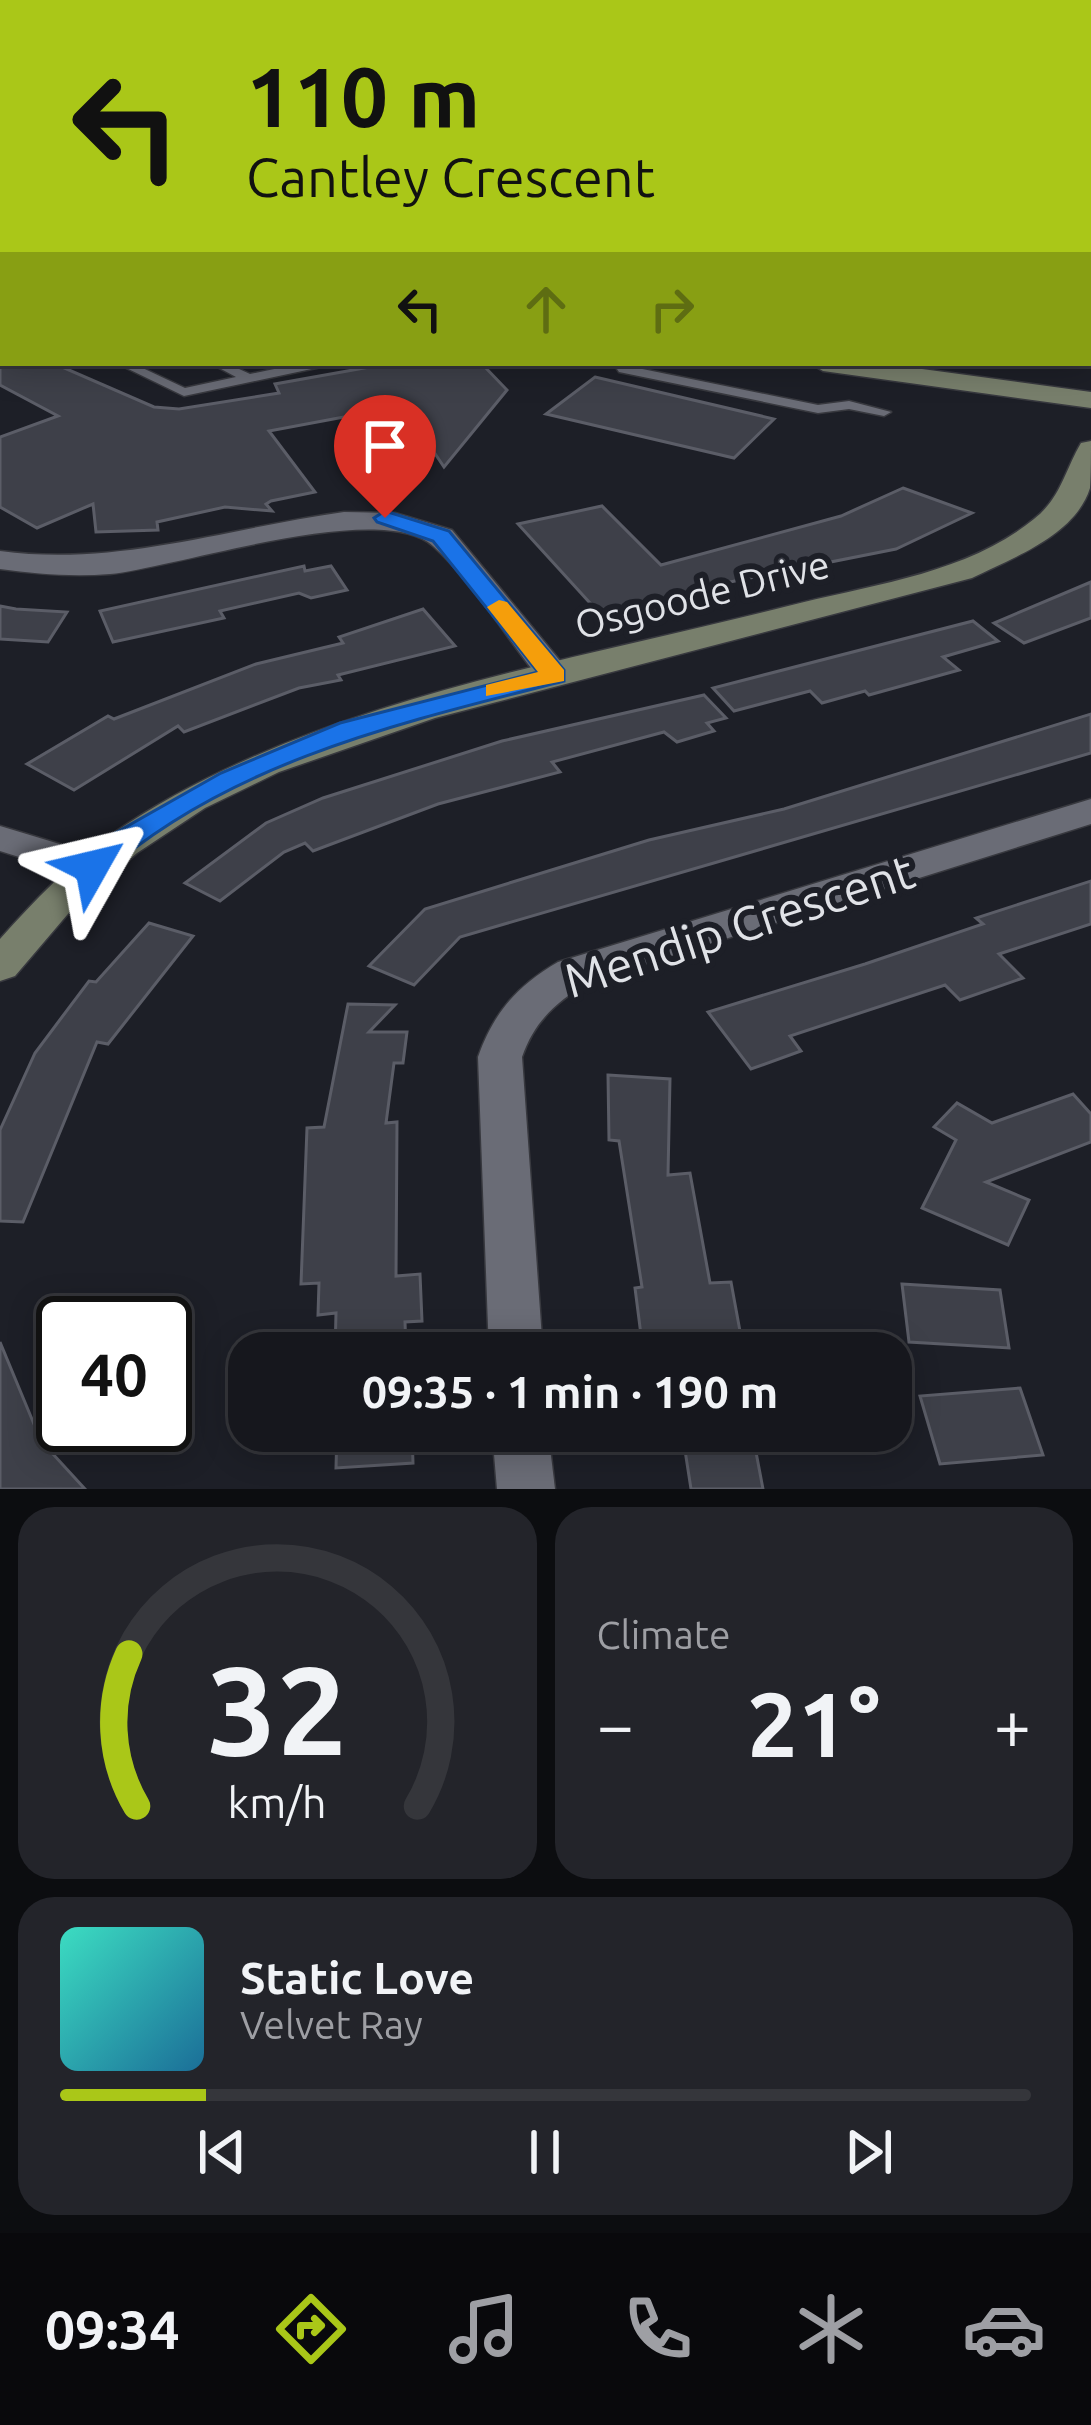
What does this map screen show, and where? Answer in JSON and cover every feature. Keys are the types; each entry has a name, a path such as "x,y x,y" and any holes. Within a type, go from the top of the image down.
{"street":[{"path":"845,366 1091,400"},
{"path":"973,366 1091,381"},
{"name":"Osgoode Drive","path":"0,966 40,912 121,842 231,779 349,728 961,571 1031,538 1071,501 1079,493 1091,449"},
{"path":"0,560 29,568 110,567 348,519 418,524 441,536 554,675"},
{"name":"Mendip Crescent","path":"515,1332 500,1057 511,1020 536,994 573,972 1091,811"},
{"path":"0,838 92,867"},
{"path":"522,1452 526,1489"}],"lane":[{"path":"128,366 184,392 303,366"},
{"path":"222,366 248,378"},
{"path":"623,369 818,409 849,406 884,412"}],"building":[{"path":"0,366 60,366 154,407 179,409 279,393 275,384 375,366 484,366 507,390 444,467 403,406 269,431 315,492 271,501 266,504 272,511 225,507 157,522 158,530 96,532 93,504 37,528 0,507 0,437 58,416 0,385"},
{"path":"595,377 774,419 734,458 546,414"},
{"path":"903,488 972,513 896,549 730,582 652,604 662,614 611,626 518,524 602,506 661,565 841,516"},
{"path":"304,566 305,571 331,566 347,590 311,598 299,593 220,611 224,618 113,642 100,611"},
{"path":"1091,582 1091,618 1024,643 994,623"},
{"path":"0,606 67,612 48,642 0,639"},
{"path":"423,609 455,646 338,675 341,680 299,688 184,732 178,726 74,790 27,764 108,716 114,719 256,664 343,643 339,637"},
{"path":"973,621 998,641 943,657 959,670 869,695 865,691 822,703 810,691 734,711 713,688"},
{"path":"704,695 726,718 707,723 714,731 677,742 664,732 552,762 560,772 438,804 313,851 305,843 284,852 220,901 185,883 266,823 323,798 502,741"},
{"path":"1091,714 1091,753 460,937 414,985 369,966 425,909 649,840 784,809"},
{"path":"1091,881 1091,924 999,954 1023,978 960,1000 945,985 790,1036 801,1051 751,1069 708,1012 983,924 976,918"},
{"path":"149,923 193,936 108,1044 97,1042 23,1222 0,1221 0,1130 35,1053 89,981 96,982"},
{"path":"348,1004 395,1005 369,1032 407,1032 403,1063 394,1063 386,1123 397,1122 396,1276 420,1274 422,1321 405,1322 405,1332 336,1332 336,1313 318,1315 319,1283 301,1284 307,1128 324,1127"},
{"path":"608,1075 670,1079 668,1175 690,1173 710,1283 731,1282 740,1332 641,1332 635,1288 642,1287 619,1141 609,1140"},
{"path":"1073,1094 1091,1114 1091,1142 986,1182 1029,1200 1008,1245 922,1208 956,1140 934,1127 957,1103 992,1123"},
{"path":"902,1284 1000,1290 1009,1348 912,1342 912,1332 908,1332"},
{"path":"0,1342 36,1429 36,1452 51,1452 85,1489 0,1489"},
{"path":"1020,1388 1043,1455 940,1464 920,1396"},
{"path":"336,1452 413,1452 413,1463 336,1468"},
{"path":"685,1452 756,1452 763,1489 691,1489"}],"slow traffic":[{"path":"496,690 554,675 499,607"}],"route":[{"path":"92,867 121,842 231,779 349,728 554,675 441,536 418,524 385,518"}]}
